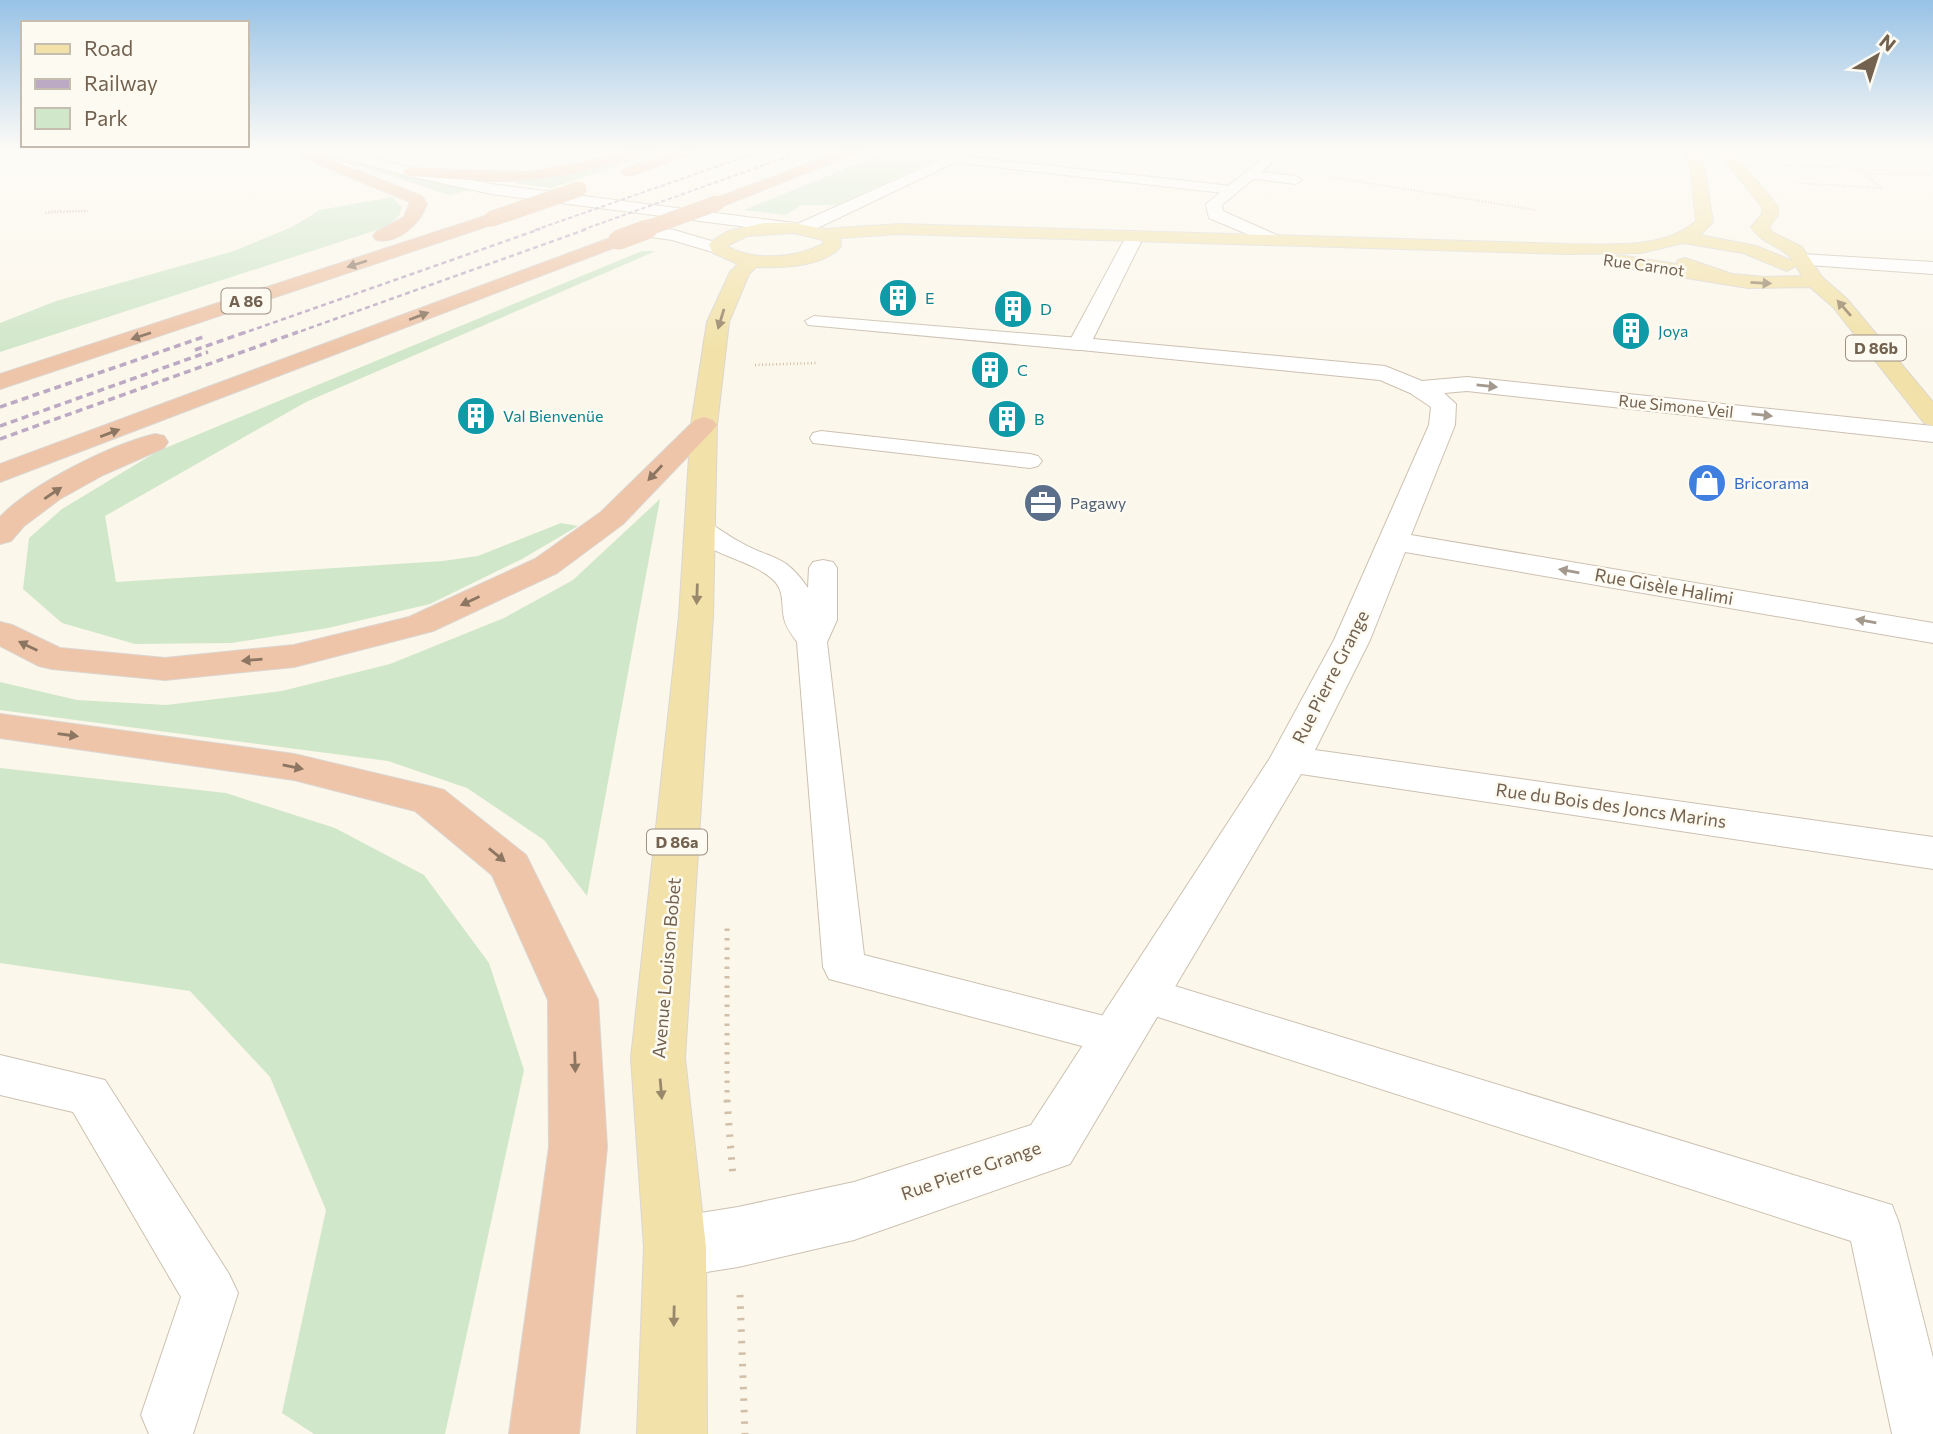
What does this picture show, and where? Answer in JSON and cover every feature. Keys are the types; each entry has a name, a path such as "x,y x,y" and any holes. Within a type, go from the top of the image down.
{"highway":[{"path":"382,236 406,224 416,215"},
{"path":"293,265 382,236 465,215"},
{"name":"A 86","path":"0,382 468,215"},
{"path":"0,474 333,349 613,233 676,215"},
{"path":"0,360 152,311"},
{"path":"0,536 10,521 82,474 345,359 333,349"},
{"path":"0,632 52,658 165,669 294,656 421,624 546,566 612,518 672,454 704,425"},
{"path":"0,726 295,767 429,800 510,866 573,1000 578,1147 544,1434"}],"main road":[{"path":"1706,215 1699,230 1674,240 1677,259 1707,275"},
{"path":"1770,215 1760,226 1763,234 1796,251 1802,260"},
{"path":"738,247 797,229 825,242"},
{"name":"Rue Carnot","path":"825,242 899,229 1587,249 1674,240 1760,251 1815,281"},
{"name":"Rue Carnot","path":"825,242 928,237 1130,247 1556,255 1644,264 1759,283 1815,281"},
{"path":"738,247 801,258 825,242"},
{"name":"Avenue Louison Bobet","path":"672,1434 675,1247 658,1058 696,616 704,425 718,322 740,272 738,247"},
{"name":"D 86b","path":"1802,260 1815,281 1840,303 1933,418"}],"street":[{"path":"515,215 556,218"},
{"path":"596,215 676,226 738,247"},
{"path":"689,215 797,229 829,215"},
{"path":"1217,215 1273,240"},
{"path":"613,233 674,235 738,247"},
{"path":"1079,344 1130,247"},
{"path":"1802,260 1933,268"},
{"name":"Rue Pierre Grange","path":"675,1247 738,1237 854,1211 1050,1145 1290,758 1352,640 1442,425 1444,404 1419,388 1385,373 1079,344"},
{"name":"Rue Simone Veil","path":"1419,388 1467,384 1933,434"},
{"name":"Rue Gisèle Halimi","path":"1395,541 1933,633"},
{"name":"Rue du Bois des Joncs Marins","path":"1290,758 1933,853"}],"lane":[{"name":"Rue Pierre Grange","path":"814,321 1079,344"},
{"path":"821,438 1030,460"},
{"path":"700,528 732,548 762,560 783,573 796,591 799,621 812,642 844,967 1116,1037"},
{"path":"812,642 822,620 823,568"},
{"path":"1142,994 1874,1223 1923,1434"},
{"path":"0,1075 88,1095 210,1293 171,1415"}],"path":[{"path":"774,365 817,363"},
{"path":"727,912 725,1079 738,1237 744,1434"}],"green space":[{"path":"312,215 399,215 386,227 0,352 0,323 56,301 234,251 292,227"},
{"path":"642,251 656,251 306,402 105,516 116,582 443,561 478,556 561,523 578,526 522,559 430,604 328,628 231,643 135,644 62,623 23,589 29,538 62,509 158,451"},
{"path":"660,499 587,896 544,840 467,788 388,761 0,710 0,682 77,700 166,705 282,691 390,664 504,618 573,580"},
{"path":"0,768 226,793 335,828 424,875 489,963 524,1070 445,1434 314,1434 282,1413 326,1210 270,1077 190,991 0,963"}],"railway":[{"path":"535,230 578,215"},
{"path":"582,230 624,215"},
{"path":"241,334 540,229"},
{"path":"293,334 587,229"},
{"path":"195,350 246,332"},
{"path":"0,439 298,332"},
{"path":"0,407 206,336"},
{"path":"0,426 208,352"}],"place":[{"name":"E","path":"898,298"},
{"name":"D","path":"1013,309"},
{"name":"Joya","path":"1631,331"},
{"name":"C","path":"990,370"},
{"name":"Val Bienvenüe","path":"476,416"},
{"name":"B","path":"1007,419"},
{"name":"Bricorama","path":"1707,483"},
{"name":"Pagawy","path":"1043,503"}]}
